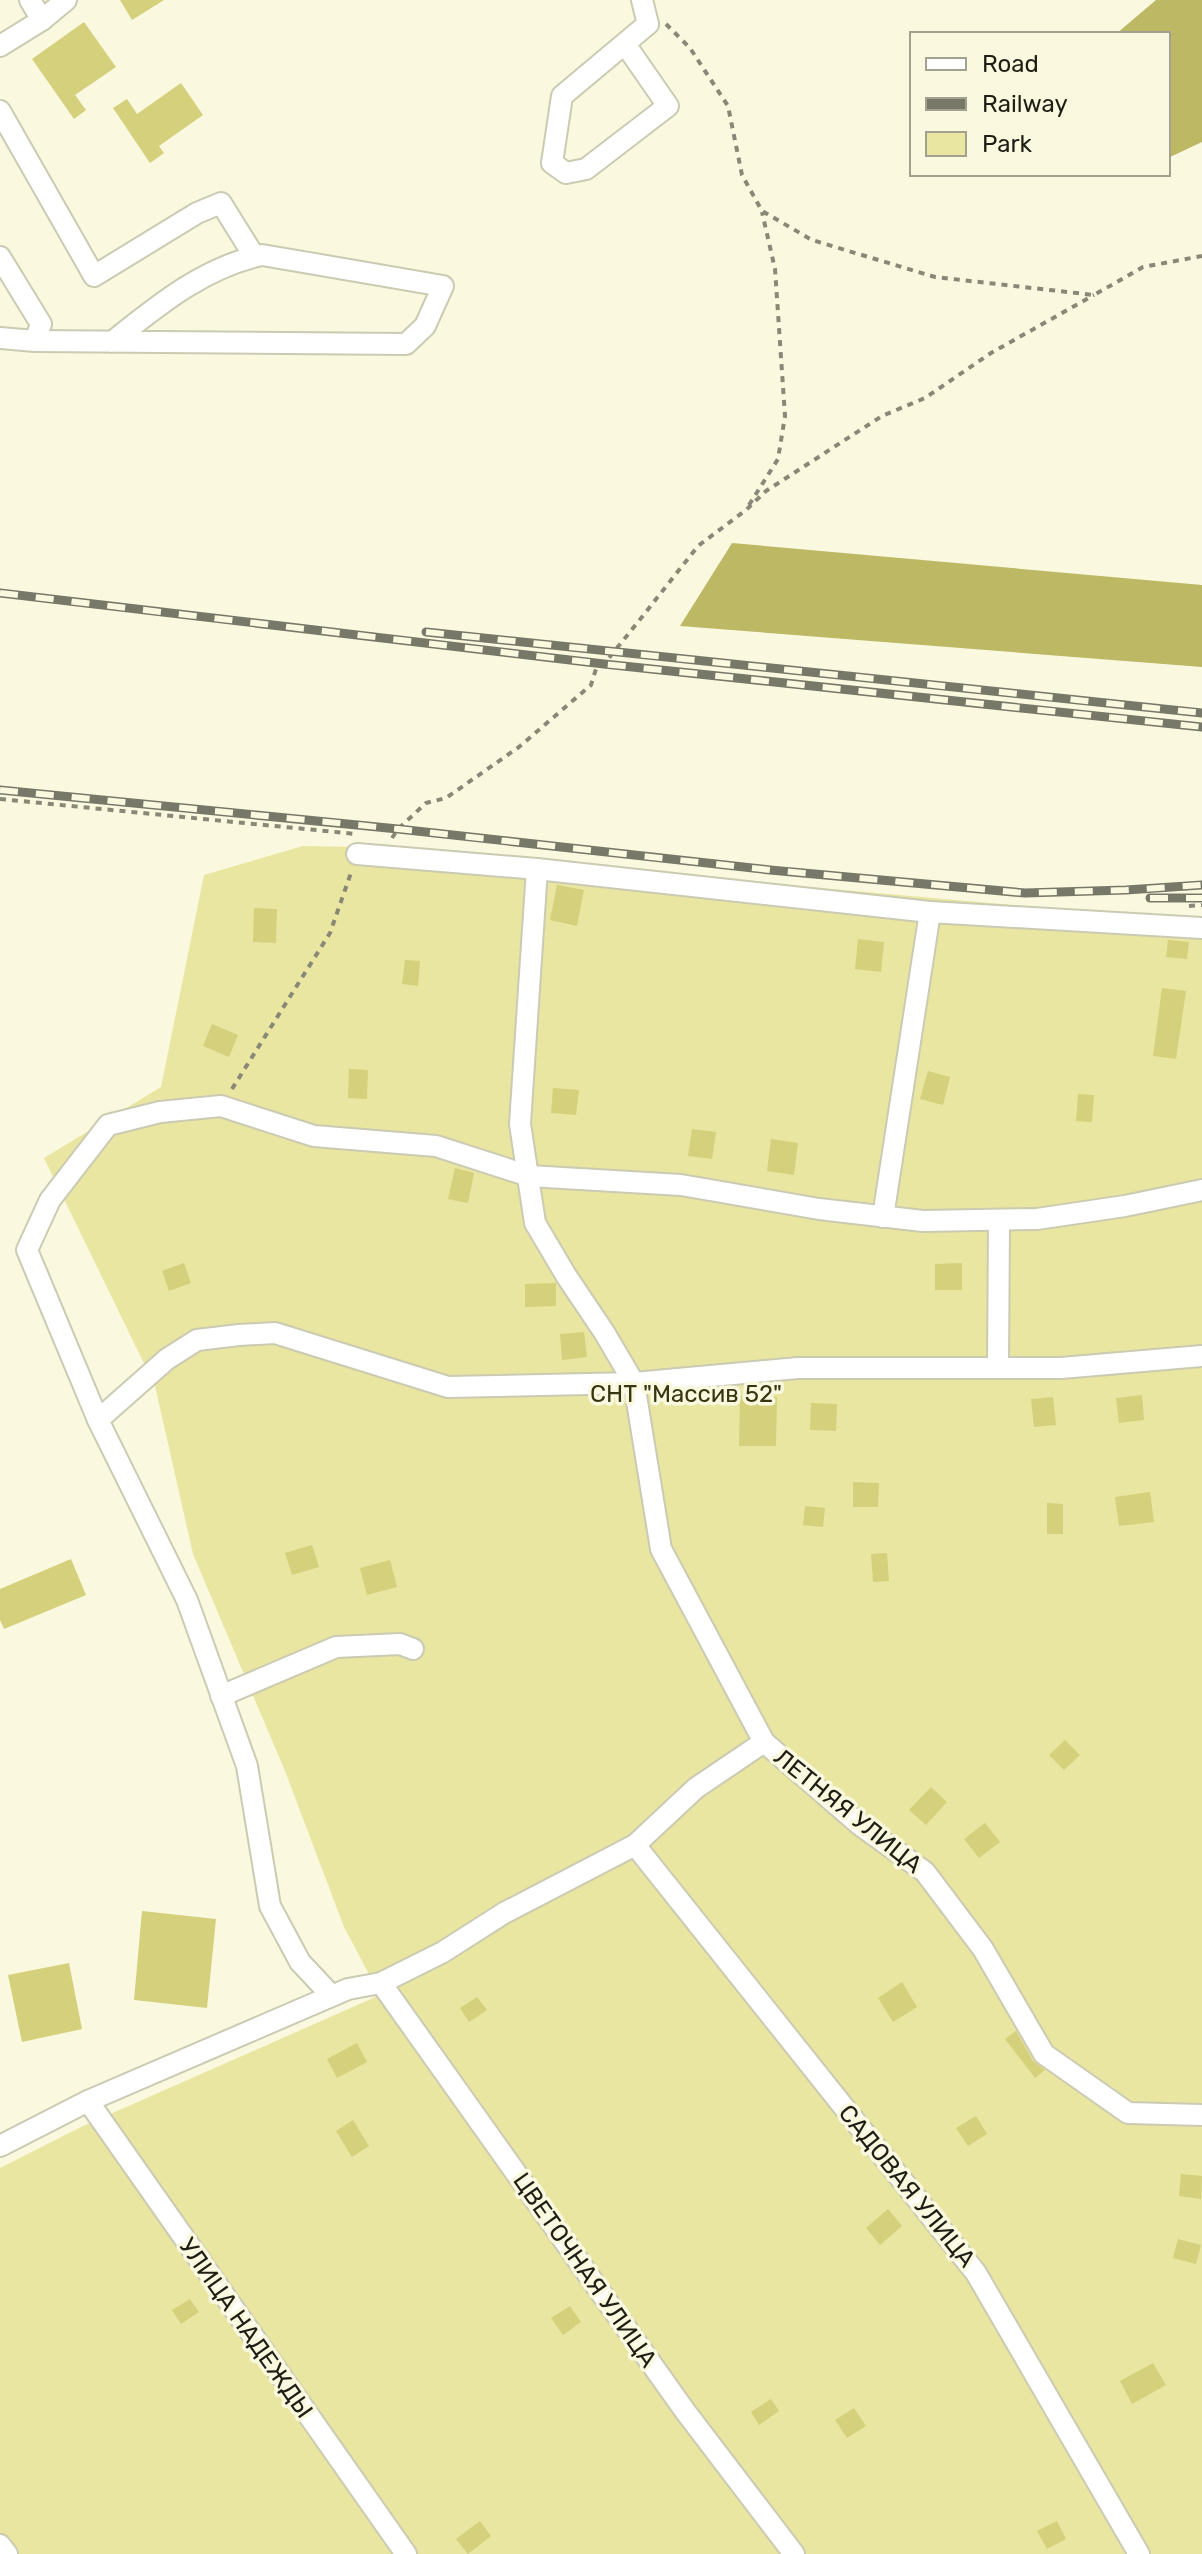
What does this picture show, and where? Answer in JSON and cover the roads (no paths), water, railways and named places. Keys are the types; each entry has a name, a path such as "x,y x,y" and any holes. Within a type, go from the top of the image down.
{"lane":[{"path":"30,0 42,20"},
{"path":"0,46 42,20 66,0"},
{"path":"625,44 668,106 586,169 566,173 552,163 562,96 648,24 643,1"},
{"path":"0,111 94,276 197,213 221,203 254,256"},
{"path":"0,338 35,341 112,342 406,344 425,326 443,286 254,256 241,259 175,293 112,342"},
{"path":"0,257 8,281 41,324 35,341"},
{"path":"357,854 537,869 930,912 1202,928"},
{"path":"0,2146 88,2101 331,1995 381,1983 443,1952 504,1913 635,1845 696,1788 764,1742 661,1549 634,1383 535,1223 520,1124 537,869"},
{"path":"883,1217 930,912"},
{"path":"331,1995 300,1962 270,1906 247,1766 187,1600 98,1420 27,1250 50,1200 108,1125 160,1112 221,1106 314,1136 436,1146 529,1176 681,1185 819,1209 923,1221 1037,1219 1125,1206 1202,1190"},
{"path":"998,1368 999,1220"},
{"path":"98,1420 167,1359 197,1340 239,1335 275,1333 448,1387 634,1383 798,1368 1061,1368 1202,1356"},
{"path":"221,1696 336,1647 400,1644 413,1649"},
{"name":"ЛЕТНЯЯ УЛИЦА","path":"764,1742 860,1825 925,1872 983,1949 1044,2054 1128,2113 1202,2115"},
{"name":"САДОВАЯ УЛИЦА","path":"635,1845 976,2273 1139,2554"},
{"name":"ЦВЕТОЧНАЯ УЛИЦА","path":"381,1983 685,2411 794,2554"},
{"name":"УЛИЦА НАДЕЖДЫ","path":"88,2101 406,2554"},
{"path":"0,2545 7,2554"}],"railway":[{"path":"0,593 604,664 1202,727"},
{"path":"426,632 1202,713"},
{"path":"0,790 770,870 1025,893 1202,885"},
{"path":"1150,898 1202,898"}],"park label":[{"name":"СНТ \"Массив 52\"","path":"686,1394"}]}
